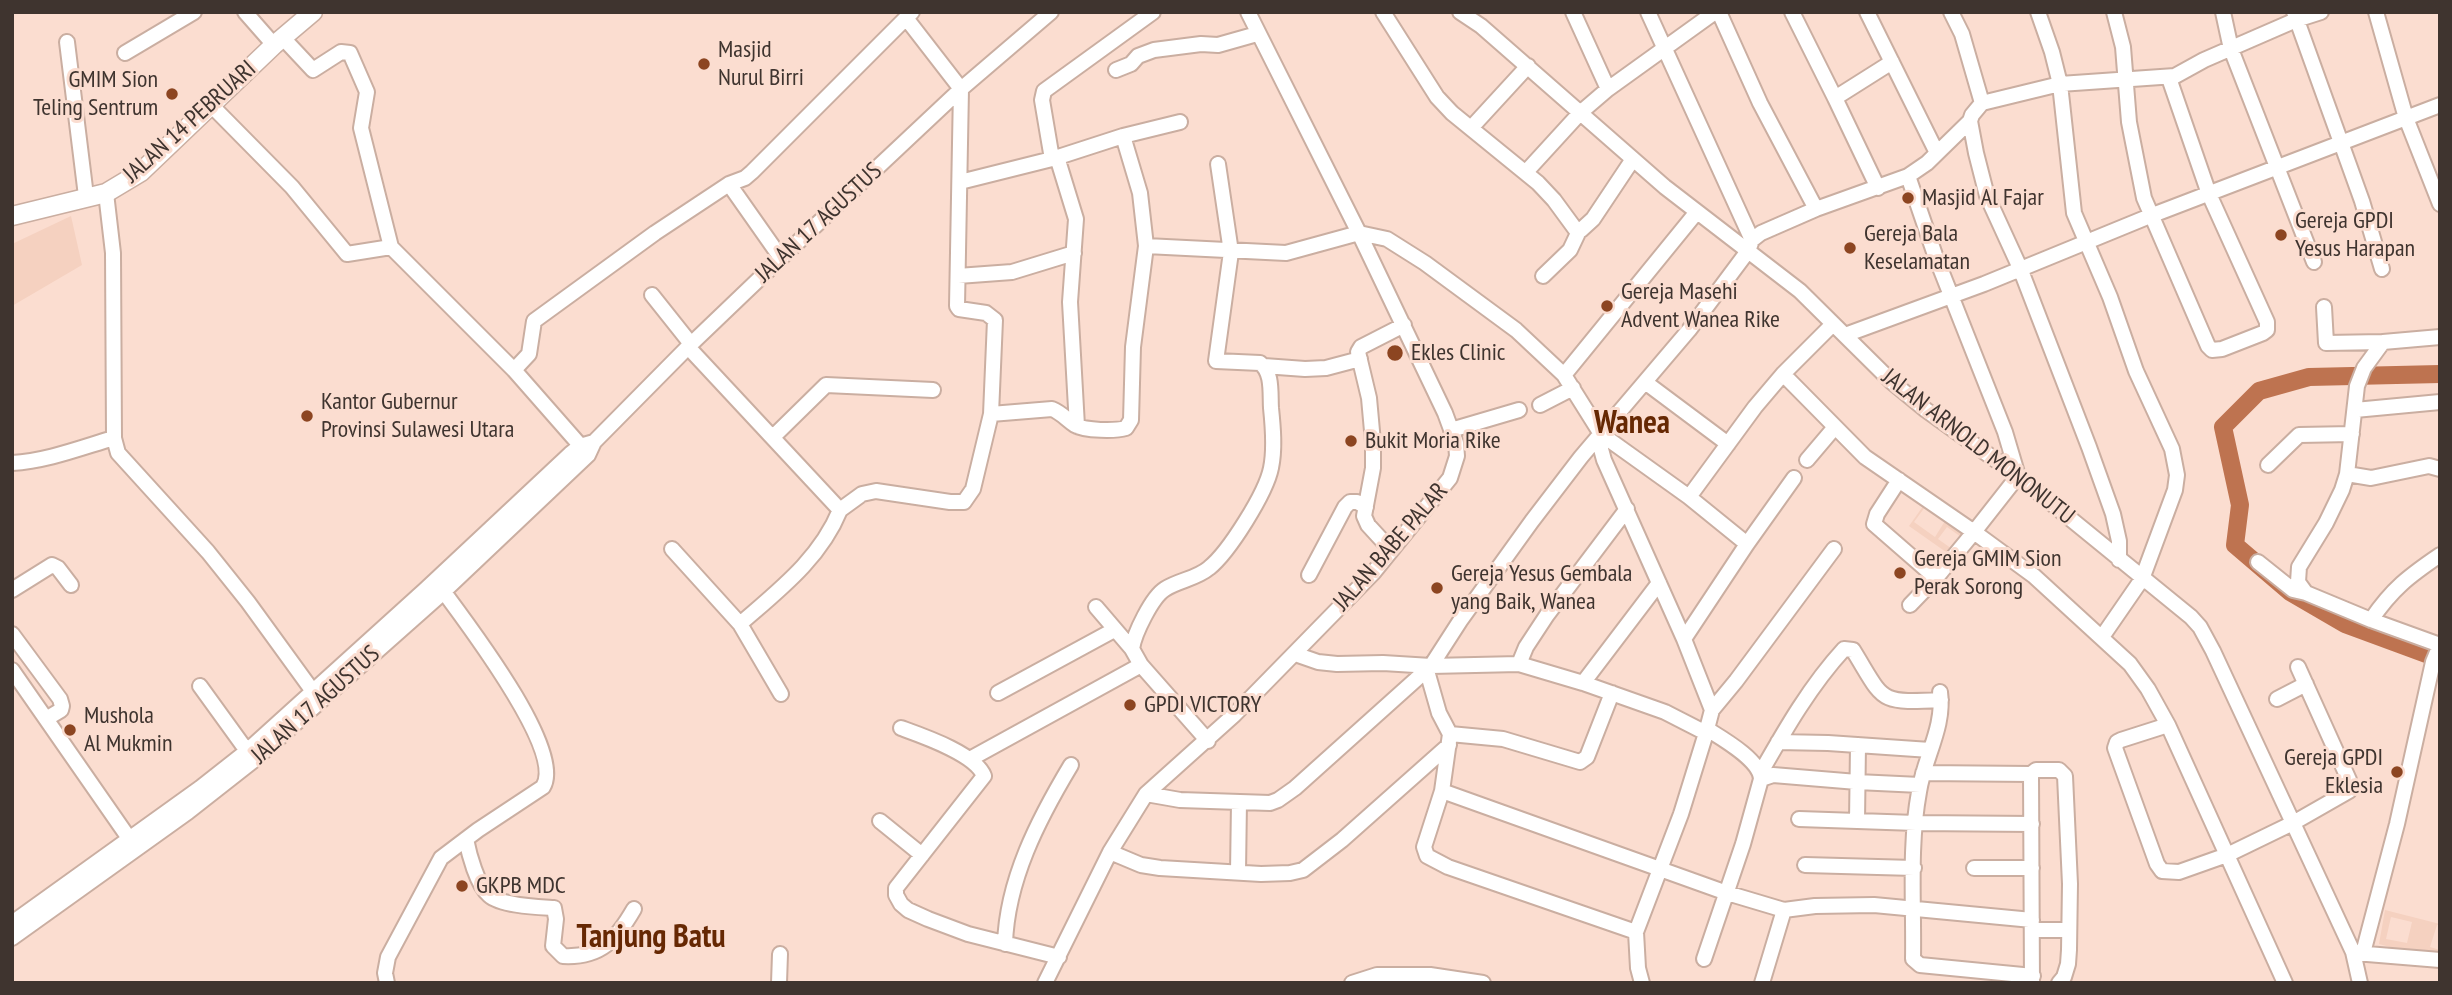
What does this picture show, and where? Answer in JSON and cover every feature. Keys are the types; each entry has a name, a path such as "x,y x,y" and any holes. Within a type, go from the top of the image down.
{"main road":[{"name":"JALAN 14 PEBRUARI","path":"12,216 106,193 141,172 313,12"}],"street":[{"path":"125,53 194,12"},
{"path":"245,12 313,70 341,52 350,53 367,92 361,128 391,247 588,447"},
{"name":"JALAN 17 AGUSTUS","path":"184,807 247,751 316,696 439,586 588,447 689,345 961,89 1051,12"},
{"path":"1077,426 1070,302 1075,211 1054,158 1042,100 1044,91 1153,12"},
{"name":"JALAN BABE PALAR","path":"1045,983 1110,852 1146,794 1208,741 1373,573 1450,478 1457,456 1451,430 1404,326 1248,12"},
{"path":"1383,12 1432,90 1452,113 1526,172 1554,200 1579,231"},
{"name":"JALAN ARNOLD MONONUTU","path":"1460,12 1528,66 1696,213 1750,246 1892,382 1926,410 2018,476 2142,579 2179,606 2207,638 2293,823 2358,953 2360,983"},
{"path":"1573,12 1608,89"},
{"path":"1648,12 1750,246"},
{"path":"1526,172 1580,113 1608,89 1717,12 1760,103 1816,209"},
{"path":"1792,12 1878,188"},
{"path":"1867,12 1937,153"},
{"path":"1951,12 1962,34 1982,103"},
{"path":"2038,12 2060,84 2074,213 2176,464 2175,490 2142,579 2102,637"},
{"path":"2114,12 2119,25 2133,150 2150,216 2210,348 2222,349 2267,330 2267,322 2209,194 2169,78"},
{"path":"2223,12 2231,49 2314,262"},
{"path":"1146,794 1180,800 1269,803 1278,800 1295,788 1429,668 1516,543 1599,436 1689,330 1760,233 1816,209 1908,176 1970,121 1975,109 1982,103 2060,84 2169,78 2295,16 2321,12"},
{"path":"2376,12 2406,118 2440,204"},
{"path":"513,370 529,354 534,321 655,233 729,184 745,178 909,15 961,89 958,308 986,313 995,320 991,414 973,489 964,502 939,501 876,491 862,494 840,510 832,529 810,560 740,624"},
{"path":"2295,16 2341,143 2382,269"},
{"path":"1116,70 1131,64 1138,56 1154,50 1218,44 1257,34"},
{"path":"67,42 86,196"},
{"path":"1835,98 1892,62"},
{"path":"1471,128 1528,66"},
{"path":"211,105 292,187 347,254 391,247"},
{"path":"1845,335 2440,105"},
{"path":"1970,121 1987,197 2020,268 2113,514 2119,541 2119,560"},
{"path":"960,182 1054,158 1123,135 1180,122"},
{"path":"991,414 1052,410 1077,426 1124,430 1130,423 1133,348 1146,246 1140,193 1123,135"},
{"path":"1543,276 1570,250 1579,231 1593,219 1633,159"},
{"path":"1132,649 1135,632 1163,590 1204,572 1216,563 1260,496 1272,464 1273,429 1268,372 1260,363 1216,361 1231,252 1218,164"},
{"path":"1908,176 1951,296 2005,432 2018,476 1975,532 1910,605"},
{"path":"729,184 782,257"},
{"path":"106,193 113,253 114,438 122,458 208,552 248,601 316,696"},
{"path":"1564,375 1696,213"},
{"path":"1146,246 1286,253 1359,233 1377,235 1425,262 1499,316 1564,375 1599,436 1604,460 1684,639 1712,710"},
{"path":"958,276 1012,272 1074,253"},
{"path":"652,295 689,345 840,510"},
{"path":"2324,307 2326,343 2440,337"},
{"path":"1689,497 1755,407 1783,374 1833,324"},
{"path":"1391,550 1368,525 1364,516 1373,468 1373,442 1369,398 1358,350 1404,326"},
{"path":"2306,593 2298,582 2299,567 2326,523 2347,474 2357,386 2364,368 2384,342"},
{"path":"1264,366 1326,368 1360,359"},
{"path":"1783,374 1865,457 2034,576 2130,664 2168,725 2285,983"},
{"path":"1645,382 1728,444"},
{"path":"773,437 826,385 933,390"},
{"path":"1540,405 1573,388"},
{"path":"2355,410 2440,402"},
{"path":"1451,430 1518,410"},
{"path":"1807,460 1835,426"},
{"path":"2268,465 2299,435 2352,434"},
{"path":"1599,436 1689,497 1747,544"},
{"path":"12,463 79,450 114,438"},
{"name":"JALAN 17 AGUSTUS","path":"439,586 506,514 588,447"},
{"path":"2347,474 2371,478 2429,466 2440,469"},
{"path":"1684,639 1794,478"},
{"path":"1899,480 1877,513 1874,524 1936,578"},
{"path":"1310,575 1345,507 1350,502 1357,502 1366,507"},
{"path":"1519,664 1547,615 1627,509"},
{"path":"673,549 740,624 781,694"},
{"path":"1642,983 1638,968 1636,932 1681,814 1712,710 1834,549"},
{"path":"2371,620 2386,598 2407,577 2440,555"},
{"path":"2258,562 2293,590 2306,593 2438,649 2397,824 2358,953 2437,960"},
{"path":"12,590 52,565 58,568 71,585"},
{"path":"1583,683 1659,583"},
{"path":"387,983 385,973 388,957 438,862 466,839 543,787 547,776 540,744 527,716 497,666 439,586"},
{"path":"1096,607 1132,649 1141,665 1208,741"},
{"path":"999,693 1114,630"},
{"path":"12,634 60,699 61,710 46,719"},
{"path":"1704,959 1727,893 1761,776 1778,742 1830,664 1844,649 1853,650 1878,692 1890,699 1907,702 1941,696 1940,720 1922,779 1916,823 1913,959 1920,965 2032,980 2031,774"},
{"path":"1295,654 1318,662 1337,664 1383,663 1429,668 1519,664 1612,693 1707,731 1735,748 1761,776"},
{"path":"970,759 1141,665"},
{"path":"2168,725 2121,740 2115,745 2157,864 2162,871 2179,872 2227,855 2346,795 2351,786 2298,667"},
{"path":"1429,668 1439,713 1450,740 1442,791 1424,847 1427,856 1636,932"},
{"path":"12,670 133,844"},
{"path":"2277,699 2306,684"},
{"path":"200,686 247,751"},
{"path":"1110,852 1141,865 1238,872 1275,873 1303,870 1342,840 1450,740 1503,739 1580,762 1587,757 1612,693"},
{"name":"JALAN 17 AGUSTUS","path":"12,938 133,844 253,761 316,696"},
{"path":"901,728 970,759 983,771 984,777 896,888 901,904 928,919 1005,944 1059,957"},
{"path":"1778,742 1930,750"},
{"path":"1857,821 1858,745"},
{"path":"1005,944 1005,926 1013,883 1033,837 1071,765"},
{"path":"1761,776 1857,782 2031,774 2036,770 2059,771 2066,776 2070,884 2068,964 2059,983"},
{"path":"1442,791 1727,893 1784,910 1848,904 1914,908 2068,930"},
{"path":"1238,802 1238,872"},
{"path":"1799,818 2032,824"},
{"path":"880,821 922,855"},
{"path":"466,839 472,863 490,897 506,902 554,908 556,919 553,946 563,956 591,954 606,946 620,932 634,909"},
{"name":"JALAN 17 AGUSTUS","path":"12,923 133,844"},
{"path":"1805,865 1914,868"},
{"path":"1974,868 2032,868"},
{"path":"1762,983 1784,910"},
{"path":"779,983 780,954"},
{"path":"1352,983 1377,975 1430,975 1483,983"}],"shaded area":[{"path":"71,216 82,265 12,306 12,244"},
{"path":"1926,502 1968,537 1953,557 1909,526","holes":["1925,507 1945,521 1935,537 1914,522","1947,527 1964,539 1955,551 1938,539"]},
{"path":"2385,910 2440,924 2437,925 2430,947 2440,950 2440,955 2415,954 2379,944","holes":["2391,917 2412,922 2407,943 2386,939"]}],"waterway":[{"path":"2440,374 2309,377 2259,391 2223,427 2240,505 2235,545 2290,592 2345,624 2440,659"}],"place":[{"name":"Masjid Nurul Birri","path":"704,64"},
{"name":"GMIM Sion Teling Sentrum","path":"172,94"},
{"name":"Masjid Al Fajar","path":"1908,198"},
{"name":"Gereja GPDI Yesus Harapan","path":"2281,235"},
{"name":"Gereja Bala Keselamatan","path":"1850,248"},
{"name":"Gereja Masehi Advent Wanea Rike","path":"1607,306"},
{"name":"Ekles Clinic","path":"1395,353"},
{"name":"Kantor Gubernur Provinsi Sulawesi Utara","path":"307,416"},
{"name":"Bukit Moria Rike","path":"1351,441"},
{"name":"Gereja GMIM Sion Perak Sorong","path":"1900,573"},
{"name":"Gereja Yesus Gembala yang Baik, Wanea","path":"1437,588"},
{"name":"GPDI VICTORY","path":"1130,705"},
{"name":"Mushola Al Mukmin","path":"70,730"},
{"name":"Gereja GPDI Eklesia","path":"2397,772"},
{"name":"GKPB MDC","path":"462,886"}],"district":[{"name":"Wanea","path":"1632,424"},
{"name":"Tanjung Batu","path":"651,938"}]}
